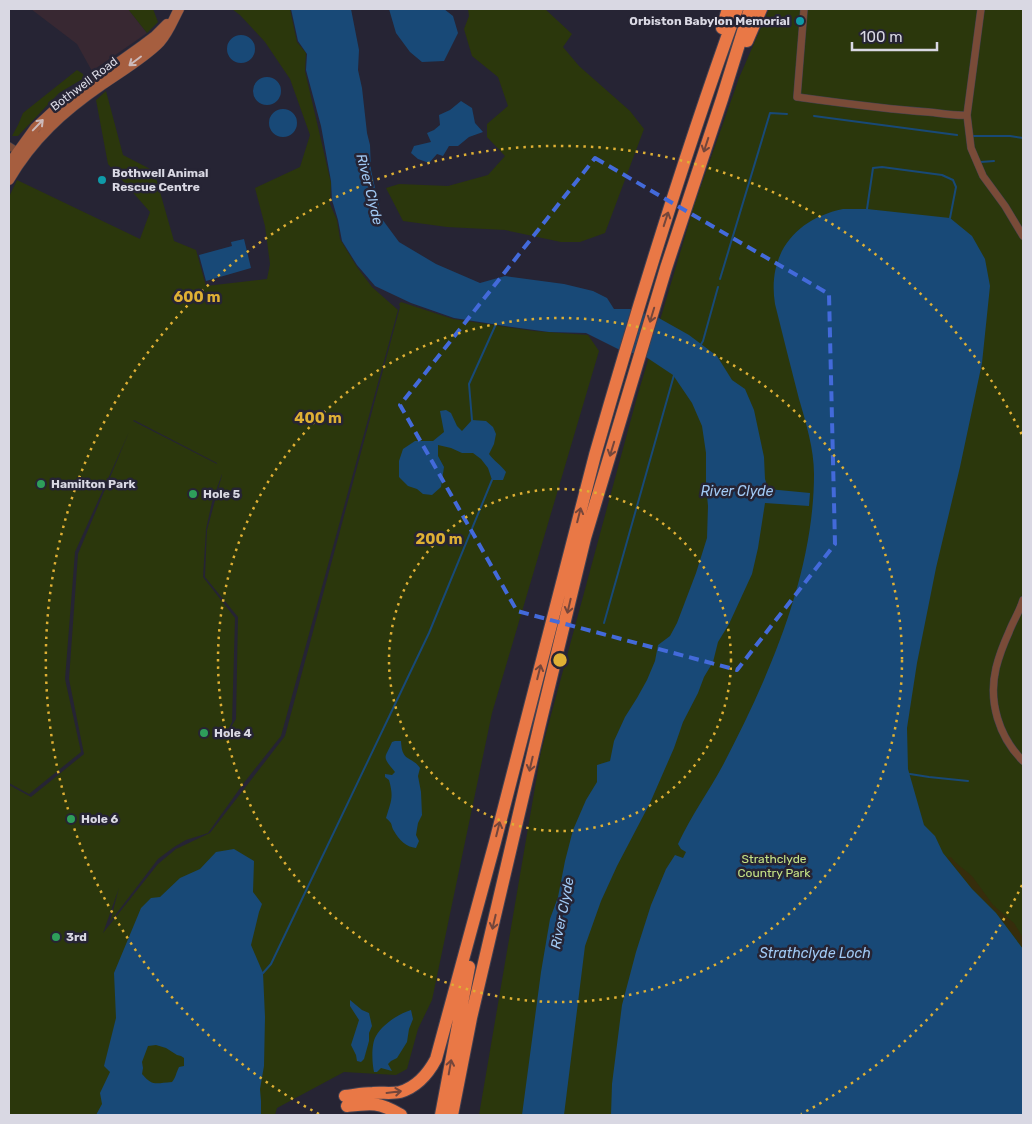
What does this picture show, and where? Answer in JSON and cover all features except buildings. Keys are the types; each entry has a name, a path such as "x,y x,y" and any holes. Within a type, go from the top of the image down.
{"highway":[{"path":"706,96 713,59 728,9"},
{"path":"400,1115 385,1106 346,1101 374,1092 399,1092 412,1086 431,1070 436,1059 486,876 594,455 651,266 706,96 738,9"},
{"path":"452,1115 471,1018 586,538 666,268 750,9"},
{"path":"722,99 761,9"},
{"path":"441,1115 486,876"}],"main road":[{"name":"Bothwell Road","path":"9,164 13,149 63,102 154,36 166,26 178,10"},
{"name":"Bothwell Road","path":"9,180 42,135 67,110 160,42 170,28 178,10"}],"street":[{"path":"804,9 797,97 886,109 967,114"},
{"path":"981,9 967,114 971,148 983,176 1005,206 1023,236"},
{"path":"1023,600 996,668 993,686 996,717 1010,744 1023,759"}],"highlighted area":[{"path":"595,158 829,294 835,544 737,670 517,611 400,405"}],"shaded area":[{"path":"31,9 128,9 147,33 92,71 77,44"}],"green space":[{"path":"128,9 153,9 158,22 147,33"},
{"path":"232,9 290,9 297,42 306,53 305,71 331,183 330,204 337,220 340,239 372,287 398,310 281,736 208,833 186,840 158,859 110,922 119,888 103,933 158,864 176,849 210,833 285,736 400,307 399,304 401,302 453,319 534,331 588,335 599,351 492,713 432,1000 418,1029 407,1069 396,1075 344,1072 277,1108 275,1115 9,1115 9,785 31,797 84,754 69,679 78,554 129,432 75,552 65,679 81,752 29,794 9,783 9,197 17,180 140,239 150,212 108,164 96,100 106,91 123,155 154,171 174,241 196,250 206,286 267,279 270,264 265,226 255,188 300,167 310,135 290,79 265,42","holes":["133,421 217,463 217,464","222,474 207,530 205,577 238,617 236,719 222,742 232,722 235,618 203,577 206,529 212,502"]},
{"path":"468,9 545,9 572,34 563,47 579,66 630,111 644,129 605,233 580,242 561,242 505,230 447,227 403,221 386,188 399,184 448,186 488,175 505,156 487,137 487,124 508,106 498,77 472,56 464,29 469,16"},
{"name":"Strathclyde Country Park","path":"769,9 1023,9 1023,1115 479,1115 541,752 637,397 695,203 739,78"},
{"path":"77,70 83,74 84,78 59,93 18,136 12,136 23,113"}],"sand":[{"path":"947,857 951,857 972,876 993,905 1014,923 1023,938 1023,948 996,912 971,887"}],"water":[{"name":"River Clyde","path":"291,9 351,9 359,50 358,70 370,145 371,170 382,219 399,242 436,264 480,283 505,276 564,284 593,291 607,298 614,309 630,309 657,317 689,335 717,356 732,380 745,389 754,410 764,457 765,479 768,489 810,493 809,506 765,503 752,574 729,624 718,642 713,662 683,722 650,803 601,901 585,946 564,1115 522,1115 550,919 558,897 573,830 586,800 597,782 597,765 610,761 614,741 625,717 647,680 655,661 658,645 670,636 677,623 707,538 706,453 702,426 692,403 673,375 646,357 618,349 586,333 549,332 454,318 411,303 375,286 357,265 342,241 332,200 331,181 321,126 306,70 307,54 298,41"},
{"path":"389,9 444,9 453,16 458,33 444,61 422,62 410,52 396,33"},
{"path":"241,35 251,39 255,49 251,59 241,63 231,59 227,49 231,39"},
{"path":"267,77 277,81 281,91 277,101 267,105 257,101 253,91 257,81"},
{"path":"461,101 472,108 475,123 483,132 469,137 458,146 449,146 443,156 437,154 429,163 418,159 411,153 414,146 431,142 427,133 440,125 439,115 450,110"},
{"path":"283,109 293,113 297,123 293,133 283,137 273,133 269,123 273,113"},
{"name":"Strathclyde Loch","path":"843,209 867,209 950,218 972,236 985,259 990,286 982,363 936,568 917,663 907,728 908,769 924,825 935,836 943,853 972,889 996,913 1023,949 1023,1115 611,1115 612,1084 622,1005 651,905 666,869 675,855 683,858 686,852 678,844 723,765 757,696 786,624 806,549 812,512 813,455 775,304 774,286 776,269 780,255 798,230 826,214"},
{"path":"244,239 251,268 206,281 199,255 232,246 231,242"},
{"path":"446,410 451,413 457,426 462,431 472,420 486,421 493,427 496,434 489,454 506,472 503,480 492,480 488,468 473,453 462,453 438,445 438,456 444,467 441,487 432,495 423,494 417,489 408,486 399,477 399,461 403,449 415,441 433,441 444,432 440,411"},
{"path":"401,741 405,756 420,768 418,776 422,815 418,823 416,835 419,841 416,848 406,845 401,840 386,818 392,795 389,780 385,777 385,774 392,775 395,772 386,760 386,754 392,742"},
{"path":"234,849 254,861 253,892 262,904 251,945 263,973 265,1017 264,1066 260,1089 261,1115 96,1115 102,1104 100,1093 110,1072 104,1066 116,1018 114,973 141,908 151,898 160,897 180,878 200,869 216,852","holes":["156,1045 184,1058 184,1066 179,1067 172,1082 152,1083 142,1074 142,1062 148,1046"]},
{"path":"350,1000 369,1013 372,1026 364,1059 361,1062 357,1061 351,1045 359,1020 350,1006"},
{"path":"411,1010 413,1019 407,1042 397,1058 388,1064 392,1071 381,1068 374,1072 372,1059 374,1039 391,1020"}],"waterway":[{"path":"720,279 770,113 787,114"},
{"path":"814,116 957,135"},
{"path":"972,136 1023,138"},
{"path":"981,162 994,161"},
{"path":"867,209 873,168 882,167 942,175 953,180 956,187 950,218"},
{"path":"700,346 718,287"},
{"path":"472,420 469,384 496,324"},
{"path":"604,623 674,375"},
{"path":"263,973 271,964 429,633 492,480"},
{"path":"910,774 968,781"}],"place":[{"name":"Orbiston Babylon Memorial","path":"800,21"},
{"name":"Bothwell Animal Rescue Centre","path":"102,180"},
{"name":"Hamilton Park","path":"41,484"},
{"name":"Hole 5","path":"193,494"},
{"name":"Hole 4","path":"204,733"},
{"name":"Hole 6","path":"71,819"},
{"name":"3rd","path":"56,937"}]}
